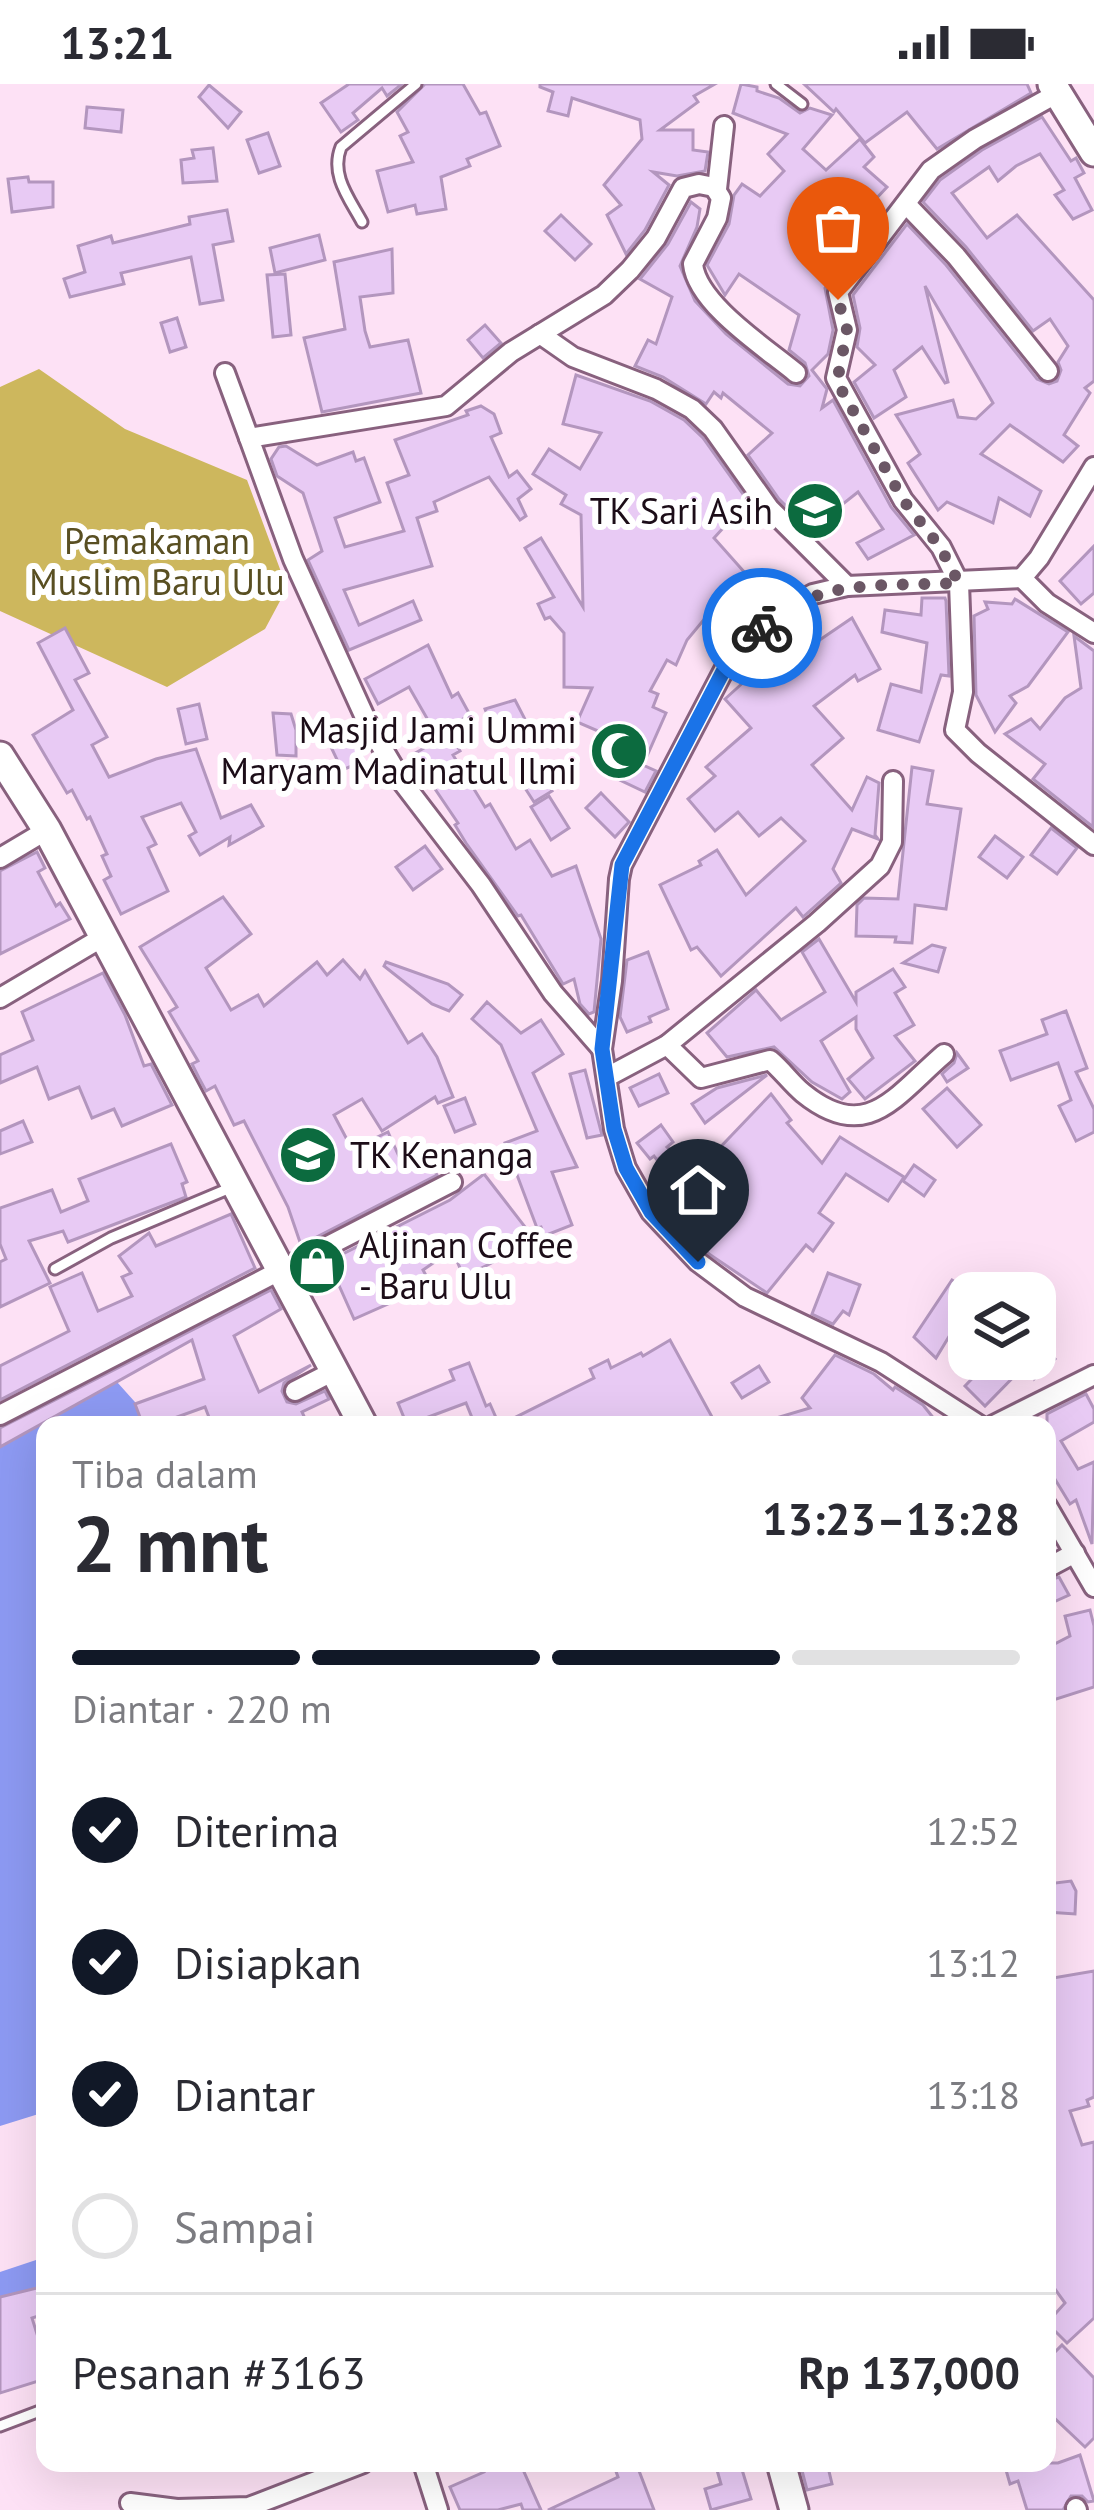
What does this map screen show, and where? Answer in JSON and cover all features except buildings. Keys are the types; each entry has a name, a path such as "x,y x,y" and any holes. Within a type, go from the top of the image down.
{"main road":[{"path":"1054,88 1094,152"},
{"path":"0,756 46,830 358,1416"},
{"path":"783,2472 794,2510"}],"street":[{"path":"1054,88 931,170 838,292 847,330 836,378 903,500 940,547 959,583 963,692 955,730 1094,845"},
{"path":"724,126 719,212 693,264 694,276 719,309 796,374"},
{"path":"249,439 446,406 511,352 604,295 656,238 683,188 699,184 717,189"},
{"path":"906,204 979,284 1048,371"},
{"path":"540,334 573,357 676,397 692,409 713,428 769,508 847,586"},
{"path":"225,374 292,559 368,724 404,783 481,885 553,993 602,1049"},
{"path":"966,1416 881,1361 745,1297 698,1262 651,1212 626,1168 614,1129 602,1049 622,865 727,664 776,614 812,594 847,586 1022,578 1094,467"},
{"path":"1022,578 1047,603 1094,633"},
{"path":"607,1077 667,1045 880,866 892,842 893,781"},
{"path":"0,858 46,830"},
{"path":"0,998 104,937"},
{"path":"667,1045 701,1078 770,1060 821,1107 859,1118 877,1110 944,1054"},
{"path":"0,1415 452,1182"},
{"path":"295,1391 334,1372"},
{"path":"1014,1416 1093,1380"},
{"path":"1056,1521 1094,1587"},
{"path":"1056,1563 1075,1553"},
{"path":"130,2503 177,2509 249,2506 339,2472"},
{"path":"426,2472 438,2510"}],"lane":[{"path":"362,222 336,172 337,156 348,141 416,84"},
{"path":"776,84 802,104"},
{"path":"56,1270 111,1238 235,1186"},
{"path":"0,2426 36,2412"}],"green space":[{"name":"Pemakaman Muslim Baru Ulu","path":"39,369 125,429 247,480 287,588 265,629 167,687 0,611 0,387"}],"water":[{"path":"117,1382 143,1416 51,1416"},
{"path":"36,1424 36,2115 0,2126 0,1442"},
{"path":"36,2260 36,2298 0,2309 0,2272"}],"way so far":[{"path":"762,628 776,614 812,594 847,586 959,583 940,547 903,500 837,382 847,330 838,300"}],"place":[{"name":"TK Sari Asih","path":"815,511"},
{"name":"Masjid Jami Ummi Maryam Madinatul Ilmi","path":"619,751"},
{"name":"TK Kenanga","path":"308,1155"},
{"name":"Aljinan Coffee - Baru Ulu","path":"317,1266"}],"route":[{"path":"698,1262 651,1212 626,1168 614,1129 602,1049 622,865 727,664 762,628"}]}
